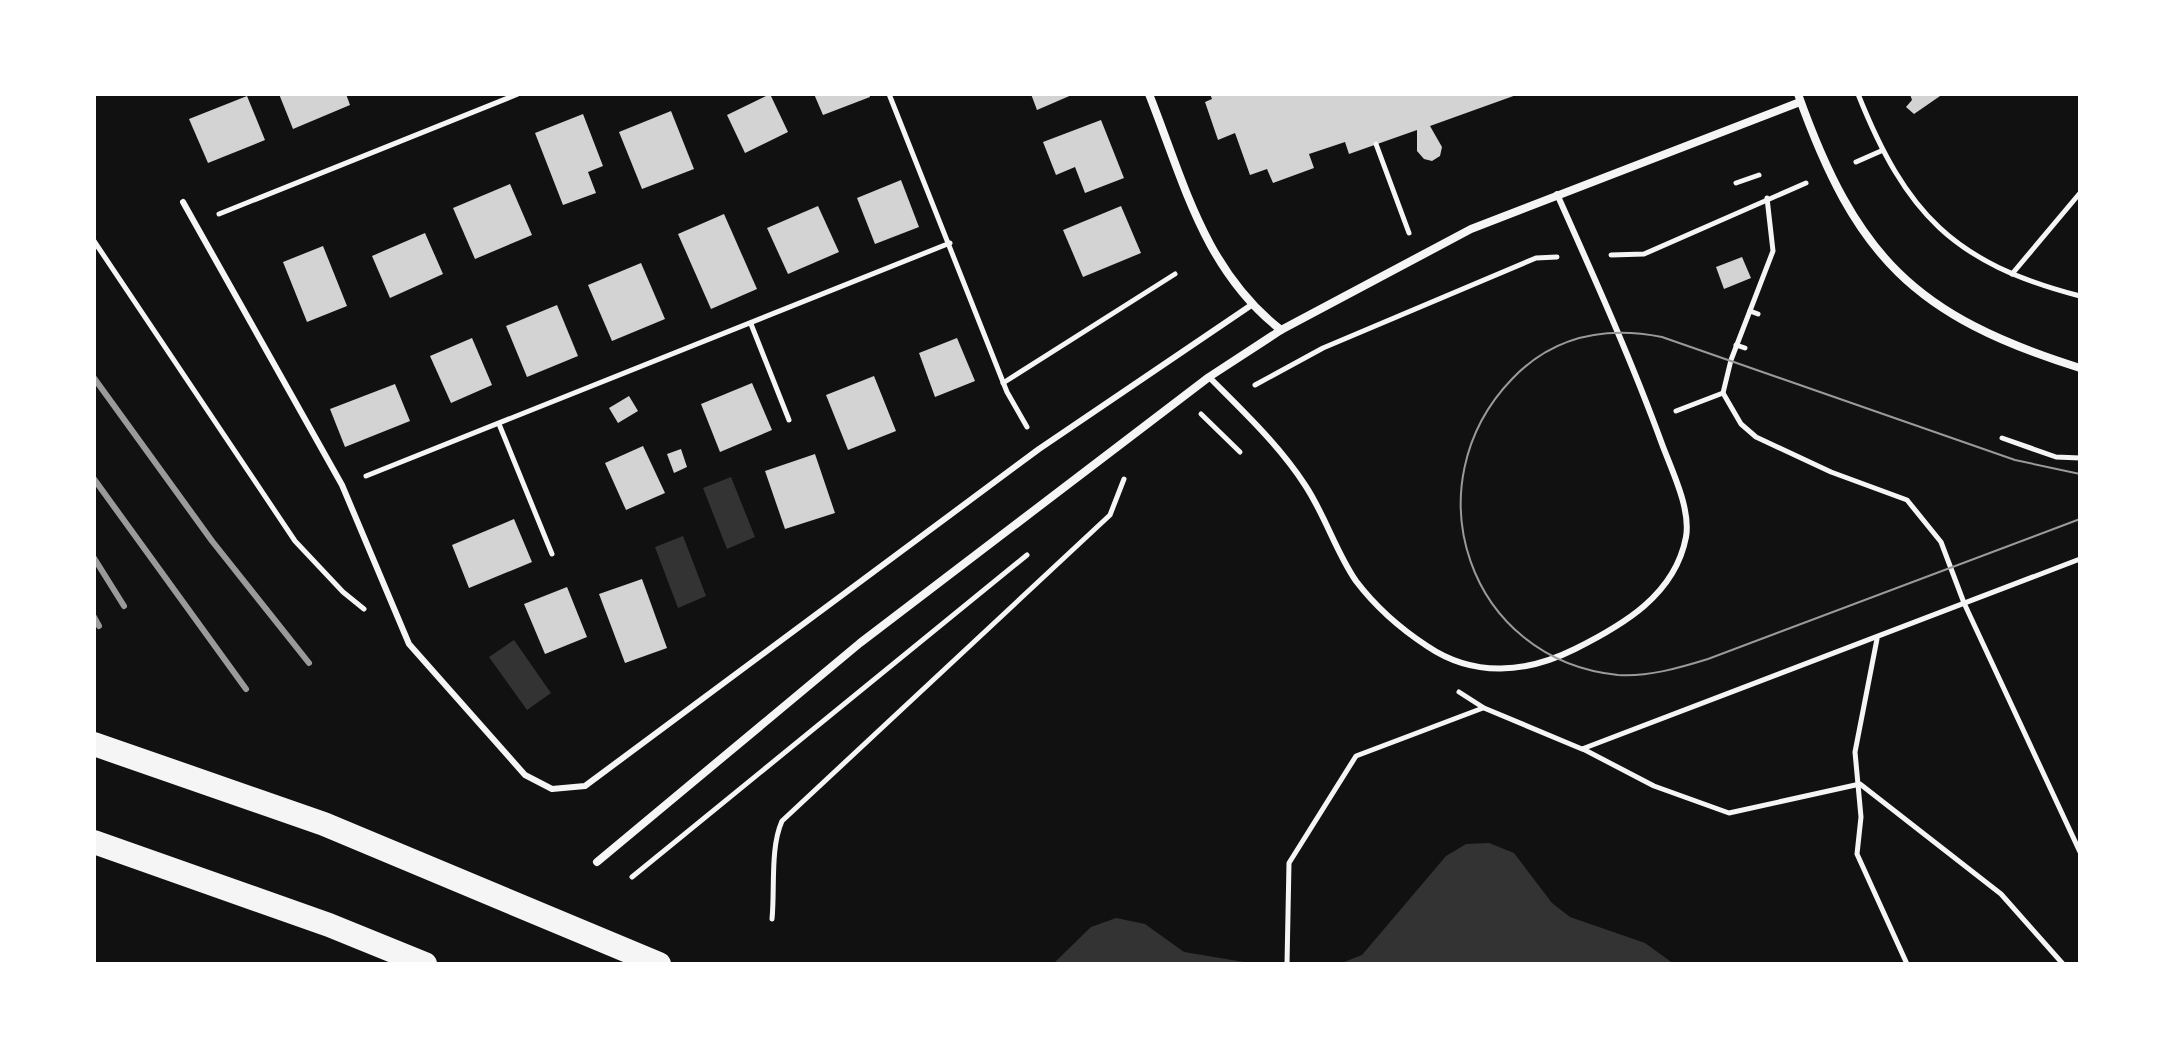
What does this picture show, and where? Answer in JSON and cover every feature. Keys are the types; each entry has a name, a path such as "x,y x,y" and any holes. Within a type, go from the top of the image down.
{"highway":[{"path":"94,744 324,824 659,964"},
{"path":"94,842 329,925 425,964"}],"street":[{"path":"1149,94 1212,255 1250,306 1281,330"},
{"path":"597,862 860,643 1209,377 1281,330 1471,229 1799,98 1838,194 1873,247 1896,273 1963,322 2024,350 2080,368"}],"lane":[{"path":"1209,377 1271,442 1307,487 1356,581 1393,621 1429,648 1473,668 1501,669 1547,661 1607,633 1637,614 1657,596 1673,570 1686,536 1680,494 1653,420 1602,290 1557,194"},
{"path":"183,202 342,485 409,644 525,775 552,789 585,786 1039,449 1250,306"}],"path":[{"path":"195,224 518,94"},
{"path":"889,94 1003,383 1039,449"},
{"path":"1858,94 1881,151 1920,211 1966,251 2031,283 2080,296"},
{"path":"1376,144 1419,257"},
{"path":"1736,183 1759,175"},
{"path":"2012,274 2080,193"},
{"path":"1190,422 1323,348 1536,258 1644,254 1767,198 1773,251 1736,345 1723,393 1741,424 1756,437 1831,472 1907,500 1941,542 1953,567 1964,603 2080,852"},
{"path":"94,241 295,541 343,592 409,644"},
{"path":"342,485 950,243"},
{"path":"1003,383 1175,274"},
{"path":"1750,311 1758,314"},
{"path":"751,324 789,420"},
{"path":"1736,345 1745,348"},
{"path":"1653,420 1723,393"},
{"path":"499,424 552,554"},
{"path":"2002,438 2056,457 2080,458"},
{"path":"772,919 776,874 774,838 782,821 1110,515 1126,474 1114,484"},
{"path":"632,877 1040,545"},
{"path":"1878,638 1855,752 1860,784 1857,854 1907,964"},
{"path":"1287,964 1289,863 1356,756 1484,708"},
{"path":"1582,749 1654,786 1729,813 1860,784"},
{"path":"1860,784 2001,894 2063,964"}],"shaded area":[{"path":"731,477 755,537 727,549 703,488"},
{"path":"683,536 706,596 678,608 655,547"},
{"path":"514,640 551,693 527,710 489,657"},
{"path":"1489,843 1514,853 1552,903 1570,917 1645,943 1674,964 1339,964 1362,955 1446,856 1466,844"},
{"path":"1116,918 1145,924 1184,952 1256,964 1053,964 1091,927"}],"building":[{"path":"279,94 346,94 350,105 293,129"},
{"path":"770,94 788,132 745,153 727,115"},
{"path":"814,94 869,94 870,97 823,115"},
{"path":"1031,94 1074,94 1037,110"},
{"path":"1210,94 1519,94 1430,126 1442,147 1440,156 1432,161 1424,159 1417,151 1417,130 1349,154 1345,142 1309,154 1314,168 1273,183 1267,169 1250,175 1235,133 1218,140 1205,102 1212,99"},
{"path":"1910,94 1943,94 1914,114 1906,107 1912,100"},
{"path":"247,96 265,140 208,163 189,119"},
{"path":"671,111 694,169 642,189 619,132"},
{"path":"583,114 603,166 588,172 596,193 563,205 535,133"},
{"path":"1101,120 1124,178 1085,193 1075,167 1056,175 1043,142"},
{"path":"901,180 919,227 875,244 857,198"},
{"path":"510,184 532,235 475,259 453,208"},
{"path":"818,206 839,252 788,274 767,228"},
{"path":"1121,206 1141,253 1083,277 1063,230"},
{"path":"724,214 757,289 711,309 678,234"},
{"path":"425,233 443,274 390,298 372,256"},
{"path":"323,246 347,306 307,322 283,262"},
{"path":"1742,257 1751,278 1724,289 1716,267"},
{"path":"641,263 665,319 612,341 588,285"},
{"path":"557,305 578,356 527,377 506,326"},
{"path":"472,338 492,385 451,403 430,356"},
{"path":"957,338 975,381 935,397 919,353"},
{"path":"874,376 896,431 848,450 826,395"},
{"path":"752,383 772,430 720,452 701,404"},
{"path":"395,384 410,421 345,447 330,409"},
{"path":"629,396 638,411 618,423 609,408"},
{"path":"643,446 665,493 626,510 605,463"},
{"path":"681,449 687,467 674,473 667,454"},
{"path":"815,454 835,513 785,529 765,471"},
{"path":"514,519 532,562 469,588 452,545"},
{"path":"642,579 667,648 625,663 599,594"},
{"path":"567,587 587,637 545,654 524,604"}],"tram line":[{"path":"2080,474 2015,460 1662,337 1601,334 1563,344 1545,353 1512,379 1481,422 1464,468 1461,515 1470,561 1492,603 1524,637 1566,662 1618,675 1641,675 1708,659 2080,519"}],"railway":[{"path":"94,378 212,541 309,663"},
{"path":"94,479 246,689"},
{"path":"94,558 124,606"},
{"path":"94,617 99,626"}]}
